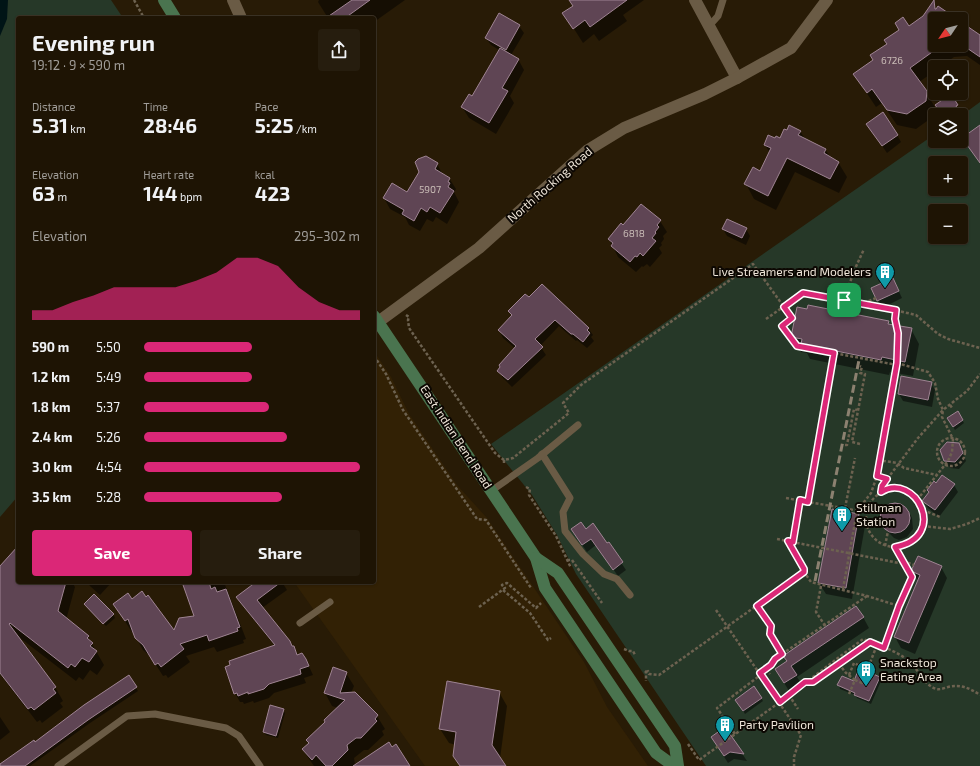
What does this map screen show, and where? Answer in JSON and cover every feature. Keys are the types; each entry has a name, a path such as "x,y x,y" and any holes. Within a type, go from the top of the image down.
{"main road":[{"path":"164,0 174,16"},
{"name":"East Indian Bend Road","path":"376,322 536,558 545,588 656,753 674,766"},
{"name":"East Indian Bend Road","path":"536,558 558,573 675,746 678,766"}],"street":[{"path":"234,0 240,16"},
{"path":"695,0 737,78"},
{"name":"North Rocking Road","path":"376,320 479,248 588,150 624,128 705,94 791,48 827,0"}],"lane":[{"path":"709,26 718,16 723,0"},
{"path":"491,491 542,454 578,425"},
{"path":"542,454 570,498 563,512 565,531 583,554 604,574 617,579 630,595"},
{"path":"300,622 330,602"},
{"path":"58,766 127,716 155,714 226,728 239,736 260,766"}],"path":[{"path":"134,0 143,16"},
{"path":"844,300 854,271 864,249"},
{"path":"504,460 513,458 569,413 563,403 581,385 753,264 792,318 782,326 797,346 897,364 928,372 935,383 942,410 942,417 953,439 952,452 948,461 917,500"},
{"path":"766,319 803,293 864,303 916,315 938,334 948,339 980,348"},
{"path":"864,303 876,298"},
{"path":"843,589 857,511 871,493 877,476 897,364 898,333 895,319 896,310"},
{"path":"406,315 409,317 409,328 495,453 504,460"},
{"path":"808,502 834,353"},
{"path":"376,359 386,374 403,410 458,492 477,520 486,520 533,591"},
{"path":"860,366 862,366 860,373 865,374 852,442 860,444"},
{"path":"881,492 882,486 918,438 942,410 967,391 980,374"},
{"path":"950,405 953,410"},
{"path":"845,445 847,445 854,409 857,410"},
{"path":"953,439 962,443 965,457 959,464 949,466 945,465 938,458 938,448 944,441 953,439"},
{"path":"845,508 855,458"},
{"path":"879,460 897,463 904,468 937,475"},
{"path":"877,476 887,479"},
{"path":"526,487 530,489 529,495 556,536 573,572"},
{"path":"894,488 904,490 913,495 917,500 923,510 924,519 923,526 914,540 905,545 895,547 885,546 876,541 869,533 866,523 866,512 869,503 875,495 894,488"},
{"path":"786,498 866,512"},
{"path":"793,542 800,500"},
{"path":"923,510 940,517"},
{"path":"923,526 950,529 980,518"},
{"path":"885,546 888,531"},
{"path":"777,539 905,564"},
{"path":"788,541 804,569 804,572 811,582 821,586 843,589 899,606"},
{"path":"884,648 899,606 912,577 895,547"},
{"path":"567,560 572,560 602,603"},
{"path":"903,560 914,565"},
{"path":"646,672 648,671 649,674 659,675 804,572"},
{"path":"538,597 542,604 536,608 507,583 502,585 505,588 503,590 530,614 548,640 551,638"},
{"path":"821,586 816,612 826,626"},
{"path":"479,607 503,590"},
{"path":"735,734 716,708 758,677 760,673 782,654 826,626 867,596"},
{"path":"757,606 771,626 770,634 782,654"},
{"path":"716,610 801,735 794,757 794,766"},
{"path":"699,760 780,702 862,639 906,658 924,679 935,688 940,689 962,686 980,695"},
{"path":"805,682 813,682 870,642"},
{"path":"620,643 624,649 633,651 634,655"},
{"path":"840,664 849,675 862,683 877,645"},
{"path":"849,675 854,663 860,666"},
{"path":"766,669 770,674"},
{"path":"849,694 855,680"},
{"path":"789,695 798,708"},
{"path":"797,729 801,726"}],"shaded area":[{"path":"0,0 8,0 7,19 0,36"},
{"path":"376,354 391,377 409,414 457,485 487,518 584,662 607,707 648,766 425,766 295,584 376,584"}],"green space":[{"path":"0,0 111,0 122,16 16,16 16,498 0,517"},
{"path":"980,102 980,766 706,766 576,574 557,535 532,495 491,444 928,139 928,148 968,148 968,111"}],"building":[{"path":"352,0 370,0 348,16 329,16"},
{"path":"569,0 627,0 590,27 585,20 573,29 562,13 573,6"},
{"path":"934,0 935,9 938,6 947,12 928,12 928,52 932,52 910,68 927,91 926,101 907,114 887,110 872,89 867,93 853,74 873,60 870,55 887,44 884,40 899,30 895,23 903,17 909,26 923,16"},
{"path":"499,13 520,25 506,50 485,38"},
{"path":"968,27 980,35 980,57 968,49"},
{"path":"500,48 519,59 502,88 508,91 489,123 461,107 469,94 472,96"},
{"path":"942,100 955,100 958,105 956,106 957,108 937,108 935,105"},
{"path":"883,112 898,135 882,146 866,124"},
{"path":"789,125 801,131 798,135 826,149 824,153 839,162 830,179 787,158 768,196 744,184 753,167 760,171 771,148 764,145 768,135 775,138 776,136 780,138 784,129 787,130"},
{"path":"980,125 980,163 968,146 968,134"},
{"path":"426,156 438,163 435,169 450,178 448,187 454,191 440,213 430,207 427,212 421,208 414,221 402,214 404,210 383,198 392,183 407,192 419,172 415,162"},
{"path":"641,204 661,220 657,225 659,227 655,232 656,233 652,238 656,241 643,256 640,253 630,262 611,246 613,243 608,239 621,223 623,225"},
{"path":"727,219 747,228 742,238 722,229"},
{"name":"Live Streamers and Modelers","path":"893,278 899,291 877,301 871,288"},
{"path":"542,284 589,328 587,330 590,333 583,342 555,320 535,339 543,347 508,380 497,371 500,367 499,365 516,346 498,330 512,315 508,311 525,294 529,297"},
{"path":"808,305 889,321 888,324 912,328 905,362 882,357 881,360 801,344 802,339 791,337 797,307 807,309"},
{"path":"901,376 932,382 928,400 898,394"},
{"path":"958,411 963,420 953,427 947,418"},
{"path":"947,442 959,443 963,453 955,462 944,461 940,450"},
{"path":"942,475 955,484 935,510 922,501 929,492 927,490 934,481 936,483"},
{"path":"895,503 901,504 909,512 909,524 901,532 895,533 889,532 881,524 880,518 881,512 889,504"},
{"name":"Stillman Station","path":"832,509 859,514 846,588 818,583"},
{"path":"581,522 586,529 593,523 623,562 613,570 591,539 582,545 571,529"},
{"path":"16,548 16,584 65,584 58,611 89,636 87,638 93,643 90,646 97,651 89,662 82,658 75,667 71,664 68,668 10,623 9,624 56,687 53,689 56,693 34,710 31,707 28,709 0,673 0,566"},
{"path":"918,556 942,566 909,643 894,637 920,575 911,571"},
{"path":"183,584 210,584 211,589 215,587 217,592 226,589 240,627 237,628 238,631 209,641 207,635 180,644 184,649 161,667 158,663 155,665 143,645 135,638 128,619 125,621 113,604 128,593 132,599 142,591 146,597 148,595 174,630 179,618 194,616"},
{"path":"253,584 278,584 257,600 290,641 292,646 294,646 297,655 302,653 306,659 309,666 300,669 301,674 269,684 264,689 248,694 248,692 238,696 237,693 234,694 225,667 230,665 229,661 275,645 236,597"},
{"path":"94,594 114,614 103,624 84,604"},
{"path":"856,606 864,617 791,666 797,675 784,683 775,669 787,661 783,656"},
{"path":"333,667 347,672 340,693 355,692 378,715 375,719 377,721 361,738 356,738 347,745 348,750 332,766 326,766 316,755 312,760 302,749 309,743 306,740 345,700 324,693"},
{"name":"Snackstop Eating Area","path":"859,668 880,677 869,701 854,695 855,693 837,685 842,676 854,681"},
{"path":"129,675 137,687 88,720 25,766 0,766 0,764 34,740 35,742 84,705"},
{"path":"447,681 500,691 492,745 506,766 460,766 453,756 456,732 439,729"},
{"path":"754,686 762,698 743,711 735,700"},
{"path":"270,705 284,709 276,736 263,732"},
{"name":"Party Pavilion","path":"725,727 744,754 730,752 724,756 711,737"},
{"path":"389,742 392,747 396,744 410,766 353,766"}],"railway":[{"path":"815,581 859,360"}],"place":[{"name":"Live Streamers and Modelers","path":"885,289"},
{"name":"Stillman Station","path":"842,532"},
{"name":"Snackstop Eating Area","path":"866,687"},
{"name":"Party Pavilion","path":"725,742"}],"route":[{"path":"803,293 844,300 896,310 895,319 898,333 897,363 877,476 887,479 882,486 881,492 894,488 904,490 913,495 920,502 924,519 923,526 914,540 905,545 895,547 912,577 899,606 884,648 870,642 813,682 805,682 780,702 760,673 782,654 770,634 771,626 757,606 804,572 804,569 788,541 793,542 800,500 808,502 834,353 797,346 782,326 792,318 784,307 803,293"}]}
